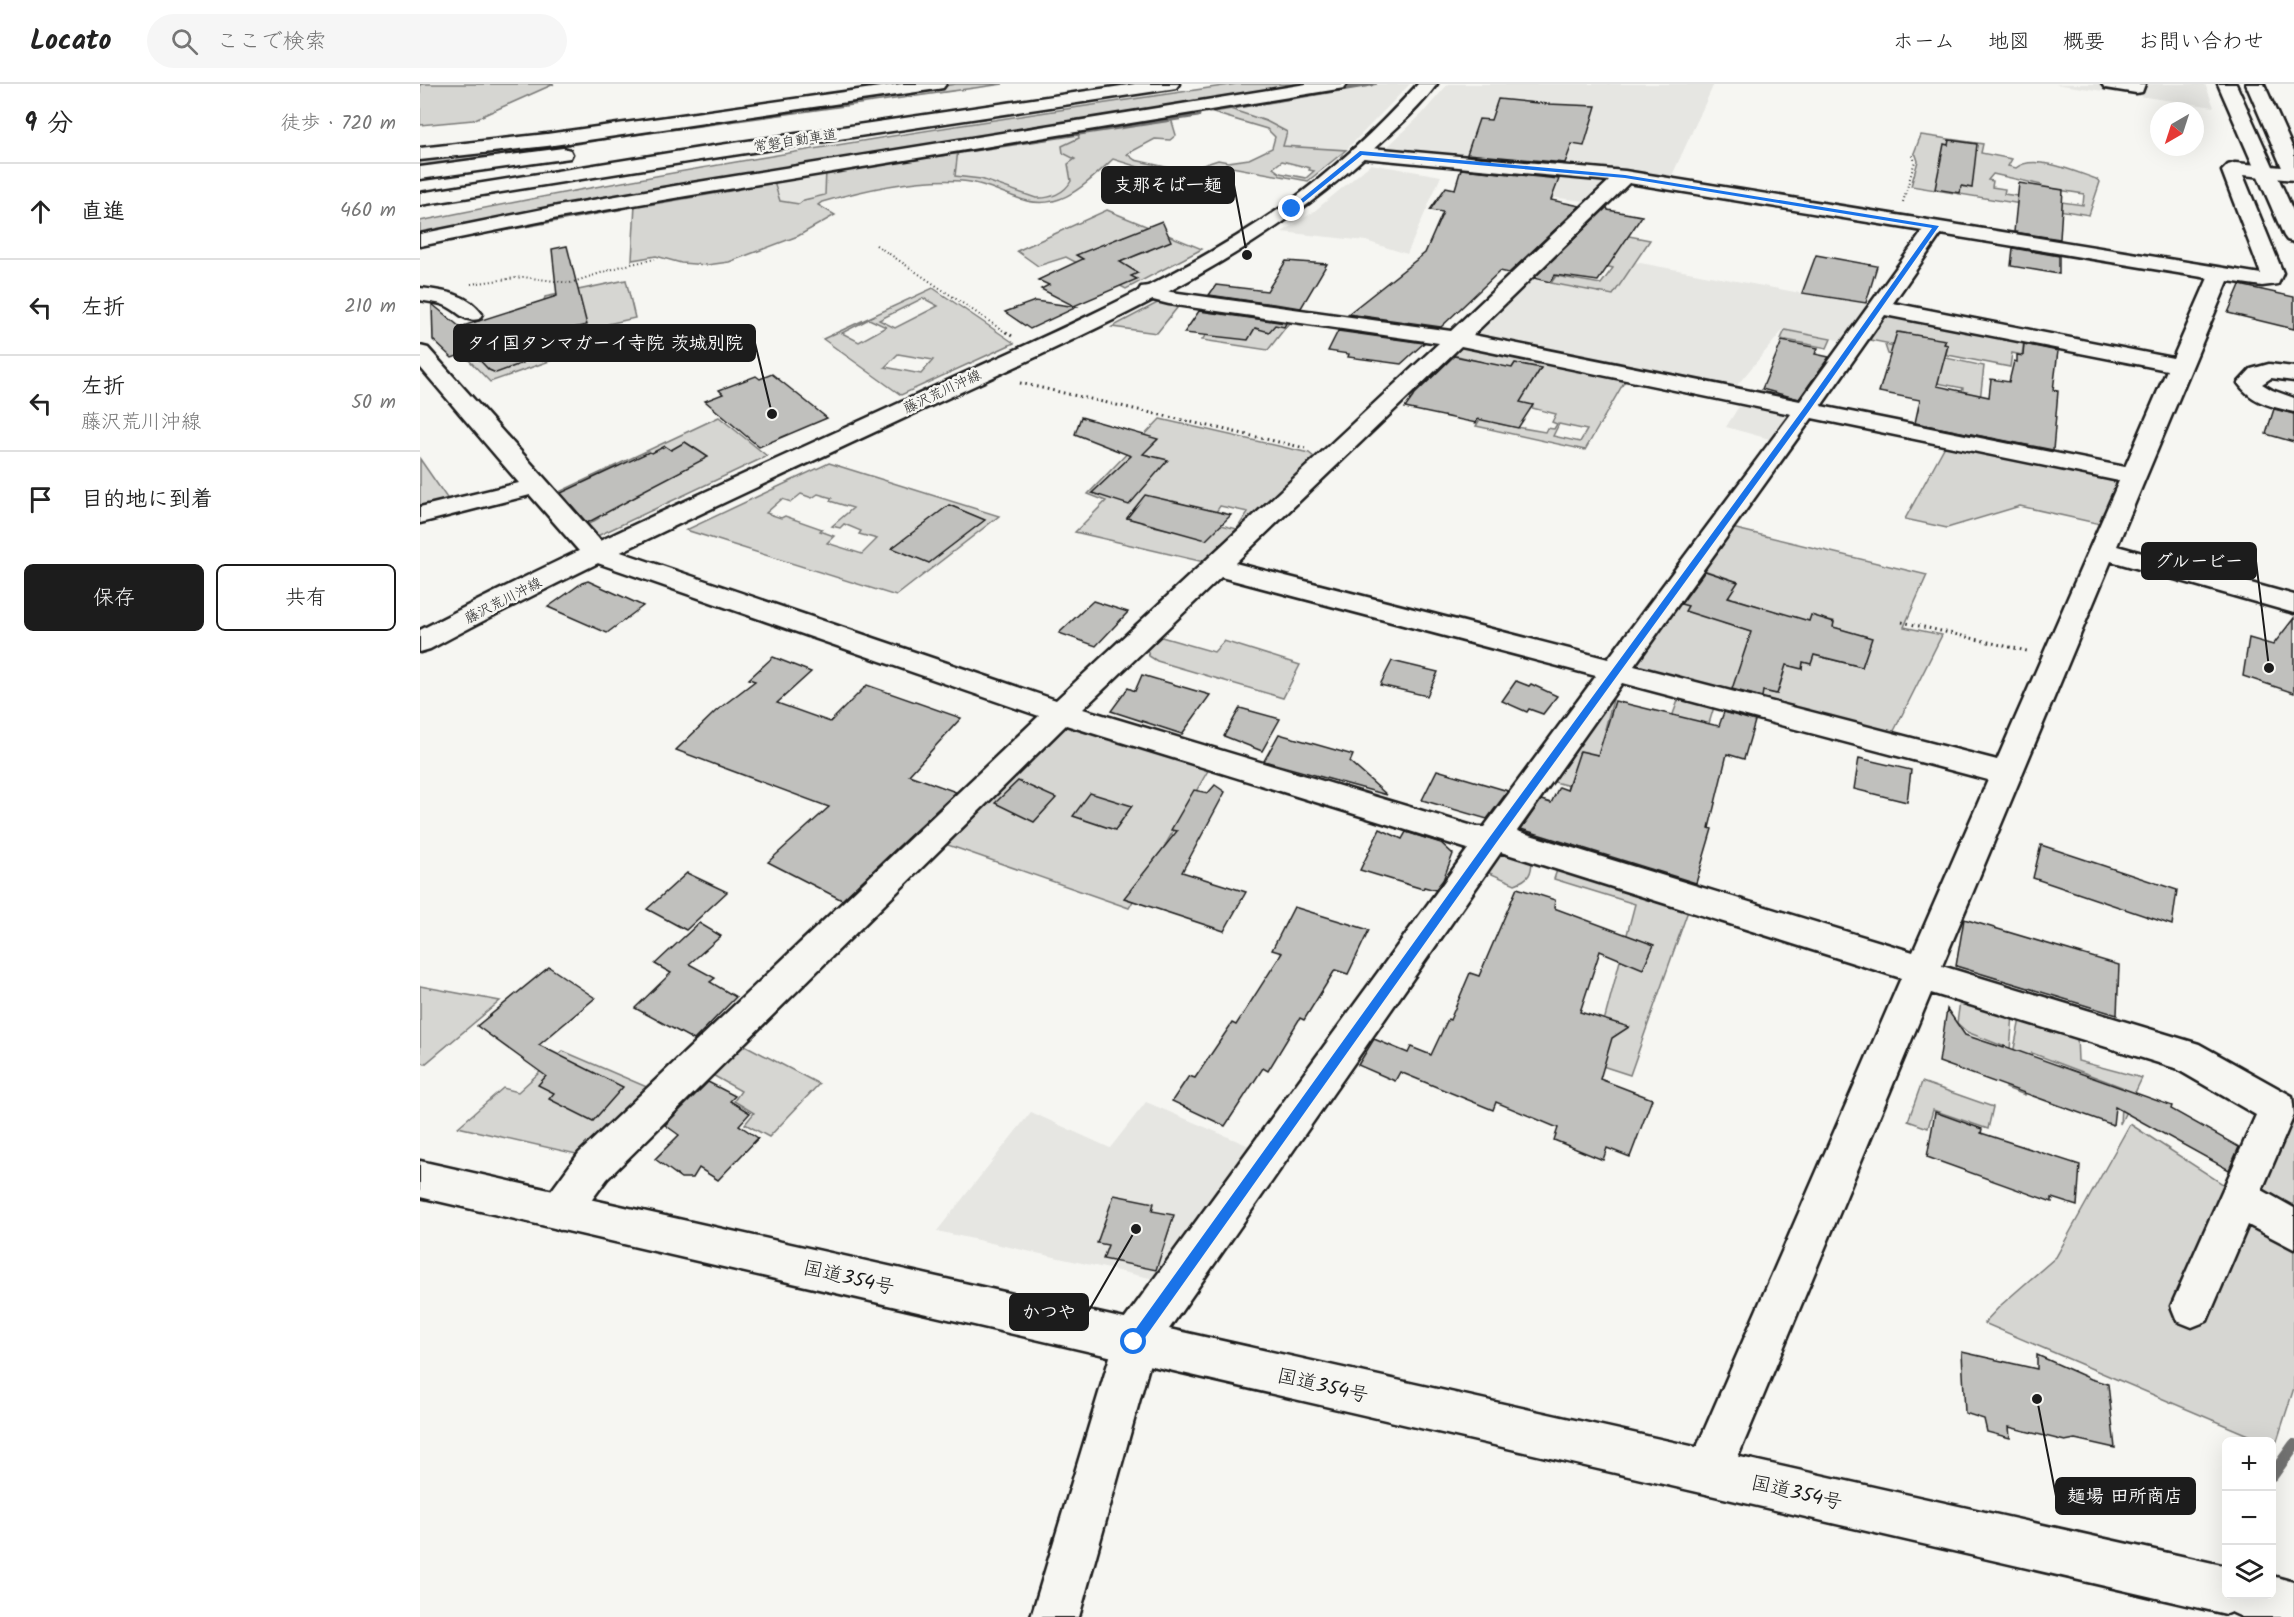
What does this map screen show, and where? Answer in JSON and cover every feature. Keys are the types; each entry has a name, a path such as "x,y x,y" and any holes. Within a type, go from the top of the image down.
{"main road":[{"path":"420,154 547,140 937,84"},
{"name":"常磐自動車道","path":"717,134 1066,84"},
{"name":"常磐自動車道","path":"420,199 1170,84"},
{"path":"420,240 558,212 686,190 1338,84"},
{"name":"藤沢荒川沖線","path":"420,642 596,553 1032,350 1227,250 1279,218 1360,153 1428,84"},
{"path":"2111,84 2136,88 2136,84"},
{"path":"2227,84 2294,236"},
{"path":"1360,153 1625,177 2220,273 2270,279 2272,273 2232,171 2235,169 2294,173 2255,84"},
{"path":"420,215 1025,105"},
{"path":"420,173 672,140 420,180"},
{"path":"560,1211 593,1166 1061,713 1335,455 1388,402 1458,339 1625,177"},
{"path":"1055,1617 1134,1342 1492,840 1806,410 1936,226"},
{"path":"1709,1472 2220,273"},
{"path":"1149,292 1169,298 1458,339 2132,476"},
{"path":"420,294 451,299 465,306 471,314"},
{"path":"1879,307 2180,366"},
{"path":"420,353 596,553 1061,713 1465,835 1517,843 1910,966 1923,974 2186,1055 2278,1108 2192,1306"},
{"path":"2294,374 2265,370 2258,373 2250,383 2254,390 2271,399 2294,405"},
{"path":"420,515 537,486"},
{"path":"2101,550 2294,604"},
{"path":"1217,567 2007,774"},
{"name":"国道354号","path":"420,1179 2222,1589"},
{"path":"2238,1198 2294,1230"},
{"path":"2266,1599 2294,1606"}],"path":[{"path":"1893,220 1905,198 1915,161 1911,154"},
{"path":"876,244 1032,350"},
{"path":"466,284 523,278 570,283 622,266 655,259"},
{"path":"984,371 999,378 1335,455"},
{"path":"1902,622 2056,657"}],"shaded area":[{"path":"420,84 554,84 473,120 420,125"},
{"path":"956,84 1003,84 635,135 420,168 420,157 751,114"},
{"path":"1237,84 1323,84 420,236 420,221 623,182 929,130"},
{"path":"1356,84 1377,84 1230,109 1266,121 1287,132 1283,146 1346,150 1308,181 1221,165 1203,173 1151,171 1113,159 1080,188 1057,200 1030,202 969,182 909,183 822,202 818,205 835,215 798,236 729,262 707,265 681,263 656,256 632,260 635,204 773,179 780,201 799,204 804,200 825,195 826,170 958,150 955,176 981,179 1036,198 1047,197 1061,192 1071,181 1068,164 1075,159 1063,153 1062,146 1079,138 1077,130 1170,115 1176,135 1170,140 1155,139 1127,154 1135,160 1170,168 1194,168 1218,160 1228,162 1249,159 1272,148 1275,137 1267,129 1210,112 1205,108","holes":["1282,161 1310,168 1309,170 1314,171 1306,178 1280,173 1273,168"]},
{"path":"1377,84 1410,84 1346,150 1283,146 1287,133 1229,109"},
{"path":"1448,84 1714,84 1670,180 1529,164 1533,143 1484,139 1475,160 1383,151 1422,114"},
{"path":"2055,84 2205,84 2214,107 2204,106 2204,102 2179,102"},
{"path":"1077,130 1079,138 1067,156 1076,159 1068,164 1071,181 1066,190 1044,199 955,176 958,150"},
{"path":"1921,135 1983,144 1981,153 2012,159 2008,166 2016,168 2033,162 2044,163 2066,168 2100,182 2089,215 1911,186 1918,161 1914,153","holes":["1993,174 2042,185 2040,192 2052,189 2084,194 2083,205 2004,194 2005,189 1992,187 1993,181 1988,180"]},
{"path":"1371,164 1441,176 1407,254 1366,241 1282,232 1312,213"},
{"path":"1504,168 1613,180 1594,202 1493,191"},
{"path":"826,170 825,195 804,200 800,204 780,201 773,179"},
{"path":"1107,210 1202,249 1126,289 1066,257 1038,266 1017,251","holes":["1124,236 1149,250 1127,259 1103,245"]},
{"path":"1613,233 1650,240 1613,295 1551,283 1556,276 1601,284 1613,268 1591,262"},
{"path":"1635,262 1872,305 1848,342 1784,329 1733,390 1476,337 1473,334 1530,279 1613,295"},
{"path":"626,280 635,318 608,324 602,330 546,346 555,359 490,382 466,357 534,332 545,297"},
{"path":"933,288 1014,343 901,395 823,339","holes":["923,298 938,306 895,328 879,320","869,319 886,327 859,342 842,333","898,354 933,360 921,374 885,367"]},
{"path":"1161,301 1181,303 1157,333 1112,327"},
{"path":"1224,310 1292,319 1268,350 1202,340"},
{"path":"1893,315 2024,340 2022,355 2012,353 2010,367 1870,340 1875,322","holes":["1900,332 1945,342 1944,344 1948,346 1946,354 1894,344 1896,335"]},
{"path":"1785,330 1831,339 1827,348 1781,339"},
{"path":"1462,345 1627,377 1585,450 1476,426 1510,369 1454,355","holes":["1515,363 1541,368 1531,384 1505,378","1533,405 1532,408 1556,414 1552,422 1557,424 1554,429 1547,428 1545,432 1499,424 1500,421","1559,424 1587,430 1580,442 1553,436"]},
{"path":"1885,345 1984,366 1979,409 1959,406 1963,388 1912,378 1895,358 1888,354"},
{"path":"1743,400 1794,414 1773,440 1726,427"},
{"path":"719,417 767,456 593,538 557,493","holes":["617,466 630,474 618,481 639,495 597,516 599,518 587,525 575,511 589,503 562,493"]},
{"path":"1160,419 1309,453 1320,462 1208,563 1075,532 1106,501 1088,494","holes":["1143,498 1163,502 1147,523 1127,518","1173,501 1187,505 1191,534 1148,525 1164,504 1169,505","1220,506 1248,512 1237,529 1209,522"]},
{"path":"1946,444 2113,476 2119,481 2100,524 2020,506 1947,528 1905,519"},
{"path":"420,459 449,501 420,508"},
{"path":"829,463 999,516 896,596 686,530","holes":["801,494 812,498 818,494 832,498 830,501 853,508 832,526 840,528 844,524 861,531 859,534 877,539 862,554 827,543 834,536 820,531 822,529 785,516 781,518 766,513 782,499 791,502","949,505 984,520 929,563 893,548"]},
{"path":"1732,528 1927,575 1904,627 1942,635 1892,735 1627,671","holes":["1704,570 1738,582 1728,596 1733,599 1713,615 1680,603","1736,599 1780,613 1767,637 1723,623","1811,616 1834,621 1833,627 1871,638 1862,667 1814,655 1803,662","1742,662 1784,673 1777,694 1735,683"]},
{"path":"1158,636 1214,652 1224,641 1300,665 1283,698 1157,661 1149,656 1146,647"},
{"path":"1607,698 1613,700 1605,729 1662,744 1679,698 1714,707 1700,753 1666,812 1551,781"},
{"path":"1074,725 1210,767 1129,908 942,843 1065,727"},
{"path":"1507,849 1532,859 1529,875 1515,884 1487,872 1501,853"},
{"path":"1558,867 1689,908 1630,1075 1593,1063 1635,904 1554,879"},
{"path":"420,986 500,1001 425,1064 420,1061"},
{"path":"1960,1001 2013,1015 2010,1049 1967,1032 1957,1023"},
{"path":"2020,1019 2077,1036 2078,1061 2142,1078 2120,1124 2122,1087 2032,1053 2025,1095 2006,1088"},
{"path":"739,1042 819,1084 769,1137 745,1124 754,1113 734,1101 741,1091 709,1073"},
{"path":"563,1051 656,1091 585,1156 458,1127 503,1088 518,1092"},
{"path":"1922,1082 1993,1107 1988,1129 1933,1110 1928,1128 1908,1121"},
{"path":"1146,1102 1254,1148 1159,1280 937,1231 1031,1112 1110,1148"},
{"path":"2289,1111 2294,1114 2294,1222 2251,1197"},
{"path":"2130,1124 2226,1186 2294,1235 2294,1388 2276,1444 2276,1437 2253,1437 1984,1323 2056,1257"}],"building":[{"path":"1498,99 1596,106 1584,146 1572,144 1565,163 1467,154 1479,119 1491,120"},
{"path":"1949,140 1977,144 1972,188 1961,186 1960,193 1935,189 1944,144 1948,145"},
{"path":"1461,169 1559,179 1551,200 1580,206 1509,273 1500,271 1441,327 1348,314 1425,253 1443,212 1430,210 1446,187 1455,189"},
{"path":"2019,183 2063,190 2060,239 2014,232"},
{"path":"1607,207 1608,210 1642,216 1598,281 1555,275 1550,282 1534,278"},
{"path":"1162,221 1171,241 1120,262 1138,273 1131,276 1137,279 1074,306 1041,289 1049,285 1038,280 1083,259 1076,255"},
{"path":"567,246 587,325 504,343 523,363 496,373 489,370 471,351 452,358 433,340 432,304 460,327 557,296 552,249"},
{"path":"2013,248 2059,256 2059,274 2011,266"},
{"path":"1816,255 1877,266 1866,303 1802,293"},
{"path":"1286,261 1327,264 1301,308 1209,295 1216,285 1267,291"},
{"path":"2240,285 2294,297 2294,329 2228,313"},
{"path":"1035,301 1077,307 1030,329 1005,312"},
{"path":"1199,311 1286,323 1284,327 1275,325 1269,332 1255,328 1248,340 1184,333"},
{"path":"1338,331 1424,343 1401,364 1348,357 1349,354 1328,351"},
{"path":"1897,332 1946,340 1944,344 1948,345 1937,386 1989,397 1991,379 2009,382 2014,361 2017,362 2017,355 2023,356 2024,344 2058,351 2053,390 2058,391 2053,450 1915,423 1920,400 1879,392"},
{"path":"1782,341 1818,348 1815,354 1829,357 1799,399 1762,389"},
{"path":"1454,356 1512,368 1515,363 1541,368 1520,402 1533,405 1518,428 1478,419 1476,423 1405,408 1415,394"},
{"path":"772,374 827,418 759,447 705,401 723,394 719,390 756,376 760,379"},
{"path":"2274,409 2294,414 2294,442 2266,434"},
{"path":"1081,417 1158,439 1143,454 1168,460 1129,505 1092,493 1131,456 1075,434"},
{"path":"685,442 708,457 587,523 561,493 649,452 652,453 665,446 671,450"},
{"path":"1145,495 1231,515 1206,540 1127,518"},
{"path":"949,505 985,520 929,563 892,548"},
{"path":"1705,571 1738,582 1728,597 1809,621 1811,615 1834,622 1833,627 1872,638 1862,667 1814,655 1811,664 1803,662 1802,669 1786,665 1777,694 1763,691 1762,697 1732,689 1751,632 1685,611 1688,606 1681,604"},
{"path":"588,581 643,606 607,633 548,607"},
{"path":"1093,601 1128,612 1096,646 1059,633"},
{"path":"2294,618 2294,693 2243,676 2249,638 2273,645"},
{"path":"773,657 811,672 777,703 830,722 867,685 961,718 909,775 956,792 842,900 768,862 829,807 676,750 716,711 755,681 749,679"},
{"path":"1392,661 1438,672 1427,696 1380,685"},
{"path":"1142,675 1210,695 1182,734 1111,711 1128,688 1135,691"},
{"path":"1516,681 1529,686 1531,684 1557,696 1543,714 1529,709 1527,712 1502,701"},
{"path":"1615,701 1719,726 1724,712 1755,721 1744,759 1727,754 1709,828 1712,829 1696,883 1521,829 1541,800 1551,803 1559,787 1567,790 1580,751 1598,755"},
{"path":"1240,708 1280,719 1262,751 1224,736"},
{"path":"1279,734 1353,755 1350,762 1387,795 1264,761"},
{"path":"1859,758 1911,770 1907,802 1854,789"},
{"path":"1437,770 1508,791 1487,819 1422,800"},
{"path":"1018,781 1056,798 1034,822 995,803"},
{"path":"1215,785 1225,792 1182,872 1246,892 1224,931 1124,898 1177,831 1171,830 1194,790 1208,793"},
{"path":"1090,793 1132,806 1115,830 1073,816"},
{"path":"1380,829 1402,839 1406,832 1441,843 1453,854 1443,880 1435,890 1424,887 1423,889 1360,870"},
{"path":"2041,845 2177,890 2172,925 2033,878"},
{"path":"687,873 727,892 686,930 647,909"},
{"path":"1517,888 1555,900 1554,908 1654,945 1643,969 1600,951 1580,1012 1629,1027 1612,1038 1600,1079 1652,1099 1630,1157 1607,1148 1603,1160 1554,1140 1558,1128 1496,1102 1493,1110 1400,1072 1395,1081 1358,1065 1374,1039 1408,1053 1411,1047 1431,1055 1448,1019 1450,1020 1470,973 1479,976"},
{"path":"1294,907 1369,930 1348,974 1335,970 1304,1020 1300,1018 1268,1071 1263,1068 1225,1126 1172,1101 1189,1076 1195,1078 1232,1023 1236,1025 1282,953 1272,950"},
{"path":"1964,919 2119,965 2117,1015 1956,966"},
{"path":"699,923 721,936 689,964 715,978 710,982 736,997 694,1040 635,1008 671,973 655,964"},
{"path":"549,967 595,998 539,1045 623,1087 593,1121 549,1099 554,1093 538,1085 546,1076 477,1026"},
{"path":"1947,1009 1965,1035 2004,1048 2004,1046 2172,1106 2171,1109 2239,1147 2229,1170 2115,1107 2113,1125 1939,1062"},
{"path":"708,1082 735,1096 730,1101 750,1113 739,1125 758,1138 718,1180 699,1168 693,1178 681,1178 655,1159 679,1135 665,1125"},
{"path":"1935,1112 1982,1129 1981,1133 2080,1165 2077,1206 2052,1198 2052,1202 1927,1157"},
{"path":"1114,1195 1154,1203 1152,1211 1174,1215 1156,1270 1103,1259 1108,1245 1097,1243"},
{"path":"1962,1352 2037,1369 2037,1355 2108,1384 2115,1448 2075,1439 2065,1441 2009,1427 2010,1438 1987,1432 1984,1419 1965,1413"}],"waterway":[{"path":"1209,111 1371,84"},
{"path":"942,154 1198,115"},
{"path":"649,203 737,188"},
{"path":"492,231 620,208"},
{"path":"2276,1470 2294,1445"}],"place":[{"name":"支那そば一麺","path":"1247,255"},
{"name":"タイ国タンマガーイ寺院 茨城別院","path":"772,414"},
{"name":"グルービー","path":"2269,668"},
{"name":"かつや","path":"1136,1229"},
{"name":"麺場 田所商店","path":"2037,1399"}],"route":[{"path":"1134,1342 1492,840 1806,410 1936,226 1625,177 1360,153 1292,209"}]}
